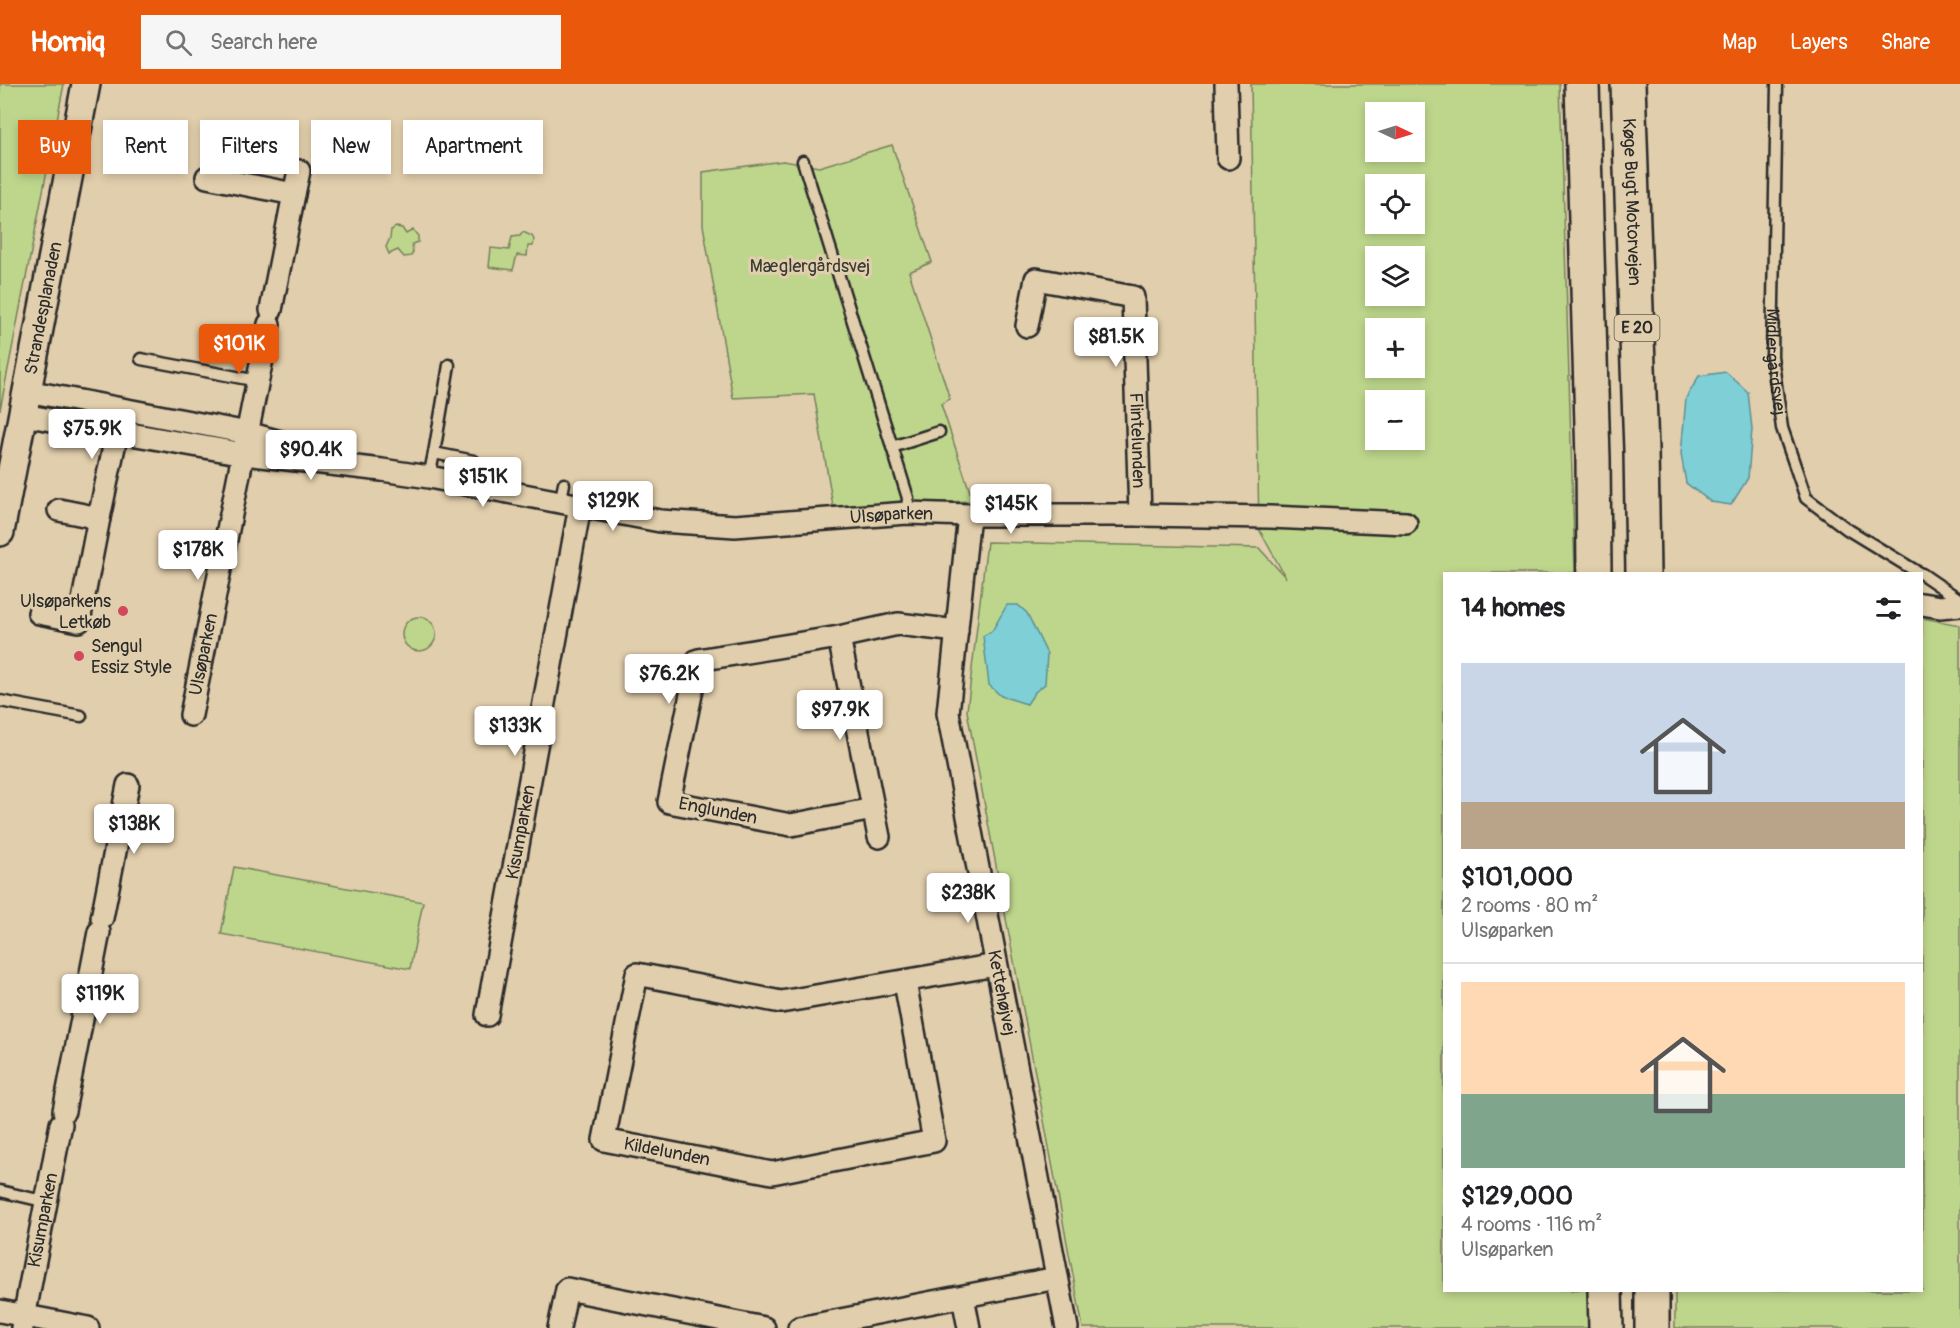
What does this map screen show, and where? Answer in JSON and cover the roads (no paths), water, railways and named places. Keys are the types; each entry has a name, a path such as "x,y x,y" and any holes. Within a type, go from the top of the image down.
{"highway":[{"name":"E 20","path":"1582,84 1594,572"},
{"name":"Køge Bugt Motorvejen","path":"1628,84 1643,572"},
{"path":"1605,1292 1606,1328"},
{"path":"1652,1292 1652,1328"}],"street":[{"name":"Strandesplanaden","path":"0,532 86,84"},
{"path":"1226,84 1228,158"},
{"name":"Ulsøparken","path":"191,715 298,174"},
{"path":"207,177 294,194"},
{"name":"Flintelunden","path":"1027,326 1036,279 1133,297 1140,515"},
{"name":"Ulsøparken","path":"25,403 122,408 248,433 382,470"},
{"name":"Ulsøparken","path":"25,403 118,430 244,454 382,470 480,488 568,498 660,521 735,526 908,513 1270,517 1406,524"},
{"path":"39,613 79,621 122,408"},
{"name":"Kisumparken","path":"487,1015 568,498"},
{"path":"59,510 99,518"},
{"name":"Kettehøjvej","path":"969,515 948,713 1066,1328"},
{"name":"Midlergårdsvej","path":"1923,604 1940,607 1960,603"},
{"name":"Englunden","path":"873,809 791,825 669,802 698,660 839,637 898,624 957,631"},
{"path":"839,637 879,837"},
{"name":"Kisumparken","path":"23,1322 128,785"},
{"name":"Kildelunden","path":"905,982 934,1141 772,1173 604,1140 637,974 781,1002 996,965"},
{"path":"799,1328 850,1323 1057,1278"},
{"path":"559,1328 567,1289 716,1323 764,1328"},
{"path":"963,1297 969,1328"},
{"path":"0,1311 23,1322 88,1328"}],"lane":[{"name":"Midlergårdsvej","path":"1777,84 1772,356 1782,429 1806,498 1846,529 1917,572"},
{"path":"803,161 908,498 908,513"},
{"path":"141,359 258,381"},
{"path":"429,477 449,365"},
{"path":"892,447 939,432"},
{"path":"434,453 474,461 482,476 480,488"},
{"name":"Midlergårdsvej","path":"1923,576 1960,603"},
{"path":"0,700 81,716"},
{"path":"0,1191 46,1202"}],"water":[{"path":"1726,372 1748,392 1752,429 1748,478 1731,505 1711,502 1686,483 1681,454 1686,398 1699,376"},
{"path":"1007,605 1018,605 1027,613 1047,654 1045,684 1035,692 1027,704 1001,696 989,685 983,636 992,631"}],"place":[{"name":"Ulsøparkens Letkøb","path":"123,611"},
{"name":"Sengul Essiz Style","path":"79,656"}],"park label":[{"name":"Mæglergårdsvej","path":"810,266"}]}
